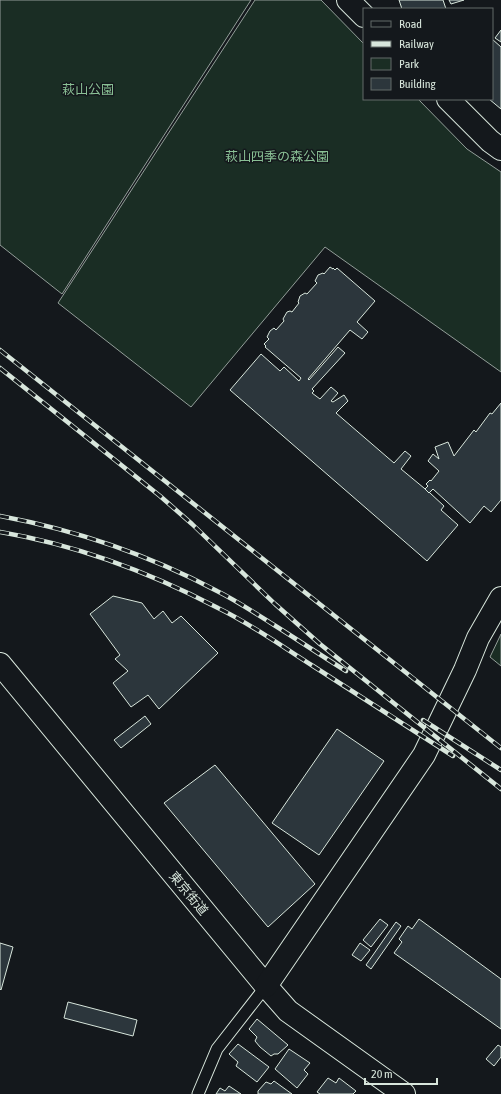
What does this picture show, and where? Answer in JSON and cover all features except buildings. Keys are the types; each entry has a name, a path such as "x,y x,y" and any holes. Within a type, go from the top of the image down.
{"street":[{"path":"348,0 363,15"},
{"path":"449,100 490,141 501,149"},
{"path":"266,986 424,755 462,676 478,638 501,598"},
{"name":"東京街道","path":"0,664 288,1011 404,1094"}],"lane":[{"path":"198,1094 217,1049 266,986"}],"green space":[{"name":"萩山公園","path":"0,0 251,0 62,294 0,245"},
{"name":"萩山四季の森公園","path":"255,0 321,0 363,43 363,100 419,100 467,149 501,172 501,372 325,247 191,407 58,303"},
{"path":"501,634 501,666 490,657"}],"railway":[{"path":"0,350 501,748"},
{"path":"0,368 160,496 320,644 501,789"},
{"path":"0,516 84,536 112,545 165,566 232,599 346,671"},
{"path":"0,532 57,544 85,552 112,561 192,595 255,628 453,756"},
{"path":"423,720 501,770"}]}
